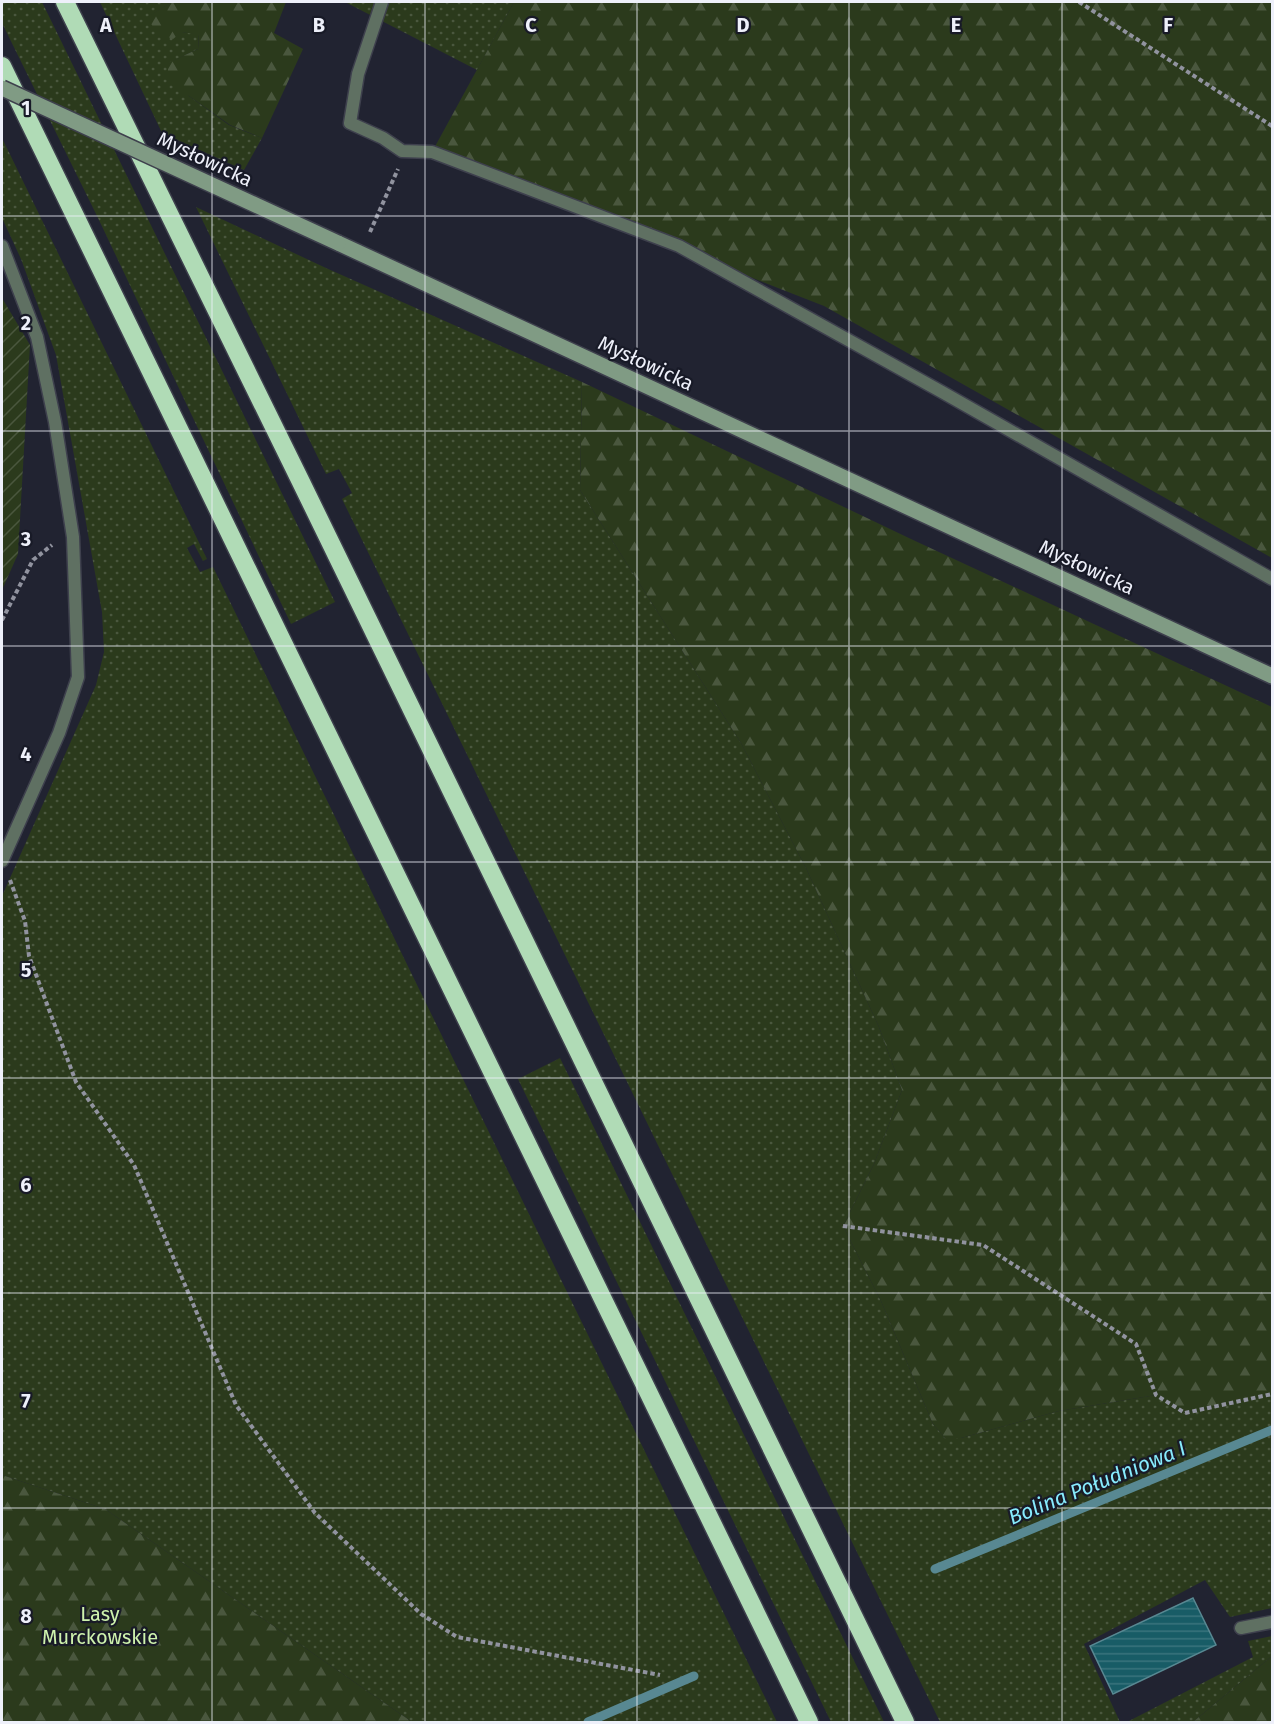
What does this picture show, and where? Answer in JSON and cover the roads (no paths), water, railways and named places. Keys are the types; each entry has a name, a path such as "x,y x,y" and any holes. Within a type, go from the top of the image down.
{"highway":[{"path":"65,2 905,1722"},
{"path":"2,66 809,1722"}],"street":[{"name":"Mysłowicka","path":"2,88 1272,676"}],"lane":[{"path":"382,2 358,74 350,123 383,138 402,151 432,152 679,246 1272,579"},
{"path":"2,246 37,338 55,422 74,537 78,677 59,733 2,861"},
{"path":"1241,1628 1272,1622"}],"water":[{"path":"1193,1598 1216,1645 1113,1694 1090,1646"}],"waterway":[{"name":"Bolina Południowa I","path":"935,1569 1272,1430"},
{"name":"Bolina Południowa I","path":"588,1722 694,1676"}],"park label":[{"name":"Lasy Murckowskie","path":"100,1626"}]}
